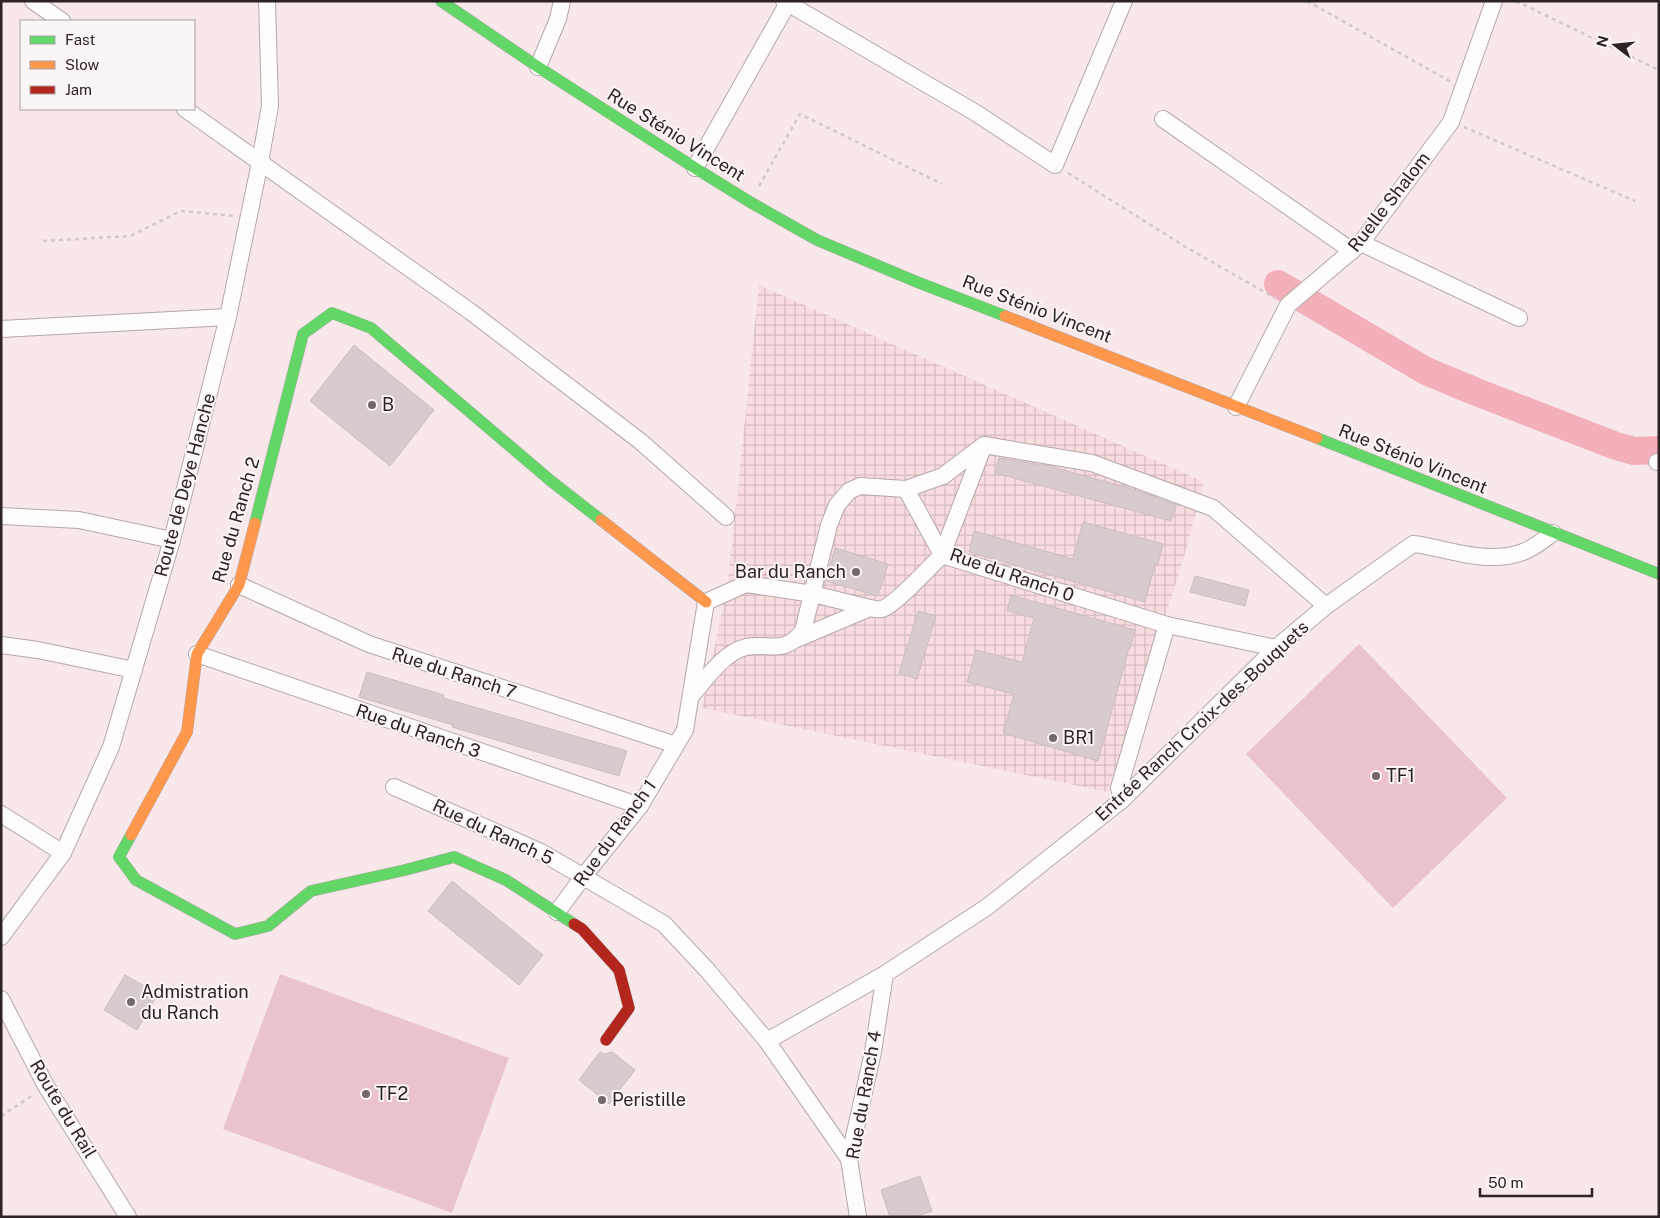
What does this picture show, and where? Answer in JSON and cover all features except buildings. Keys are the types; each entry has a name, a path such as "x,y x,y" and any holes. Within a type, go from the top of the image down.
{"street":[{"path":"34,1 61,20"},
{"name":"Route de Deye Hanche","path":"1,937 63,853 111,747 172,540 228,317 270,106 267,1"},
{"name":"Rue Sténio Vincent","path":"440,1 538,67 695,168 750,202 826,243 917,282 1659,574"},
{"path":"538,67 558,19 562,1"},
{"path":"695,168 787,2 976,114 1056,165 1124,1"},
{"name":"Ruelle Shalom","path":"1236,407 1295,299 1356,247 1451,122 1494,1"},
{"path":"186,110 471,312 640,441 726,517"},
{"path":"1163,119 1356,247 1519,318"},
{"name":"Rue du Ranch 2","path":"557,912 506,880 454,857 311,891 268,926 236,934 136,880 119,857 187,732 197,654 239,585 303,334 332,313 371,328 551,481 706,602"},
{"path":"1,329 228,317"},
{"path":"690,698 719,663 744,647 789,645 803,632 829,525 837,505 849,491 860,486 906,489 943,476 984,445 1092,463 1213,508 1326,606"},
{"name":"Rue du Ranch 0","path":"984,445 942,555 1167,625 1276,648"},
{"path":"706,602 746,584 813,594 879,610 884,608 901,595 942,555 906,489"},
{"path":"1,516 80,520 172,540"},
{"name":"Entrée Ranch Croix-des-Bouquets","path":"767,1040 885,974 988,907 1122,800 1276,648 1326,606 1413,544 1480,557 1504,557 1536,546 1553,533"},
{"name":"Rue du Ranch 7","path":"239,585 368,644 676,745"},
{"name":"Rue du Ranch 1","path":"557,912 640,806 685,730 706,602"},
{"path":"797,638 870,608"},
{"path":"1122,800 1119,788 1167,625"},
{"path":"1,645 38,650 134,670"},
{"name":"Rue du Ranch 3","path":"197,654 640,806"},
{"name":"Rue du Ranch 5","path":"394,787 541,852 664,924 708,971 767,1040 849,1159"},
{"path":"1,814 63,853"},
{"path":"557,912 582,929 619,970 629,1008 606,1040"},
{"name":"Rue du Ranch 4","path":"858,1217 849,1159 873,1052 885,974"},
{"name":"Route du Rail","path":"1,998 46,1086 128,1217"}],"path":[{"path":"1308,1 1463,89"},
{"path":"1516,1 1659,70"},
{"path":"750,202 800,114 942,184"},
{"path":"1451,122 1635,201"},
{"path":"1056,165 1184,246 1295,299"},
{"path":"43,241 130,236 181,211 249,218"},
{"path":"1,1116 46,1086"}],"shaded area":[{"path":"759,285 1204,482 1182,564 1108,792 702,708 728,582"},
{"name":"TF1","path":"1359,644 1507,798 1393,908 1246,754"},
{"name":"TF2","path":"280,974 509,1058 452,1213 223,1129"}],"waterway":[{"path":"1278,284 1426,371 1616,446 1634,451 1659,450"}],"traffic: fast":[{"path":"441,1 538,67 695,168 817,240 1005,316"},
{"path":"255,523 303,334 332,313 371,328 551,481 601,520"},
{"path":"1317,438 1659,574"},
{"path":"131,835 119,857 136,880 235,934 268,926 311,891 454,857 506,880 574,924"}],"traffic: slow":[{"path":"1005,316 1317,438"},
{"path":"601,520 706,602"},
{"path":"131,835 187,732 197,654 239,585 255,523"}],"traffic: jam":[{"path":"574,924 582,929 619,970 629,1008 606,1040"}],"place":[{"name":"B","path":"372,405"},
{"name":"Bar du Ranch","path":"856,572"},
{"name":"BR1","path":"1053,738"},
{"name":"TF1","path":"1376,776"},
{"name":"Admistration du Ranch","path":"131,1002"},
{"name":"TF2","path":"366,1094"},
{"name":"Peristille","path":"602,1100"}]}
